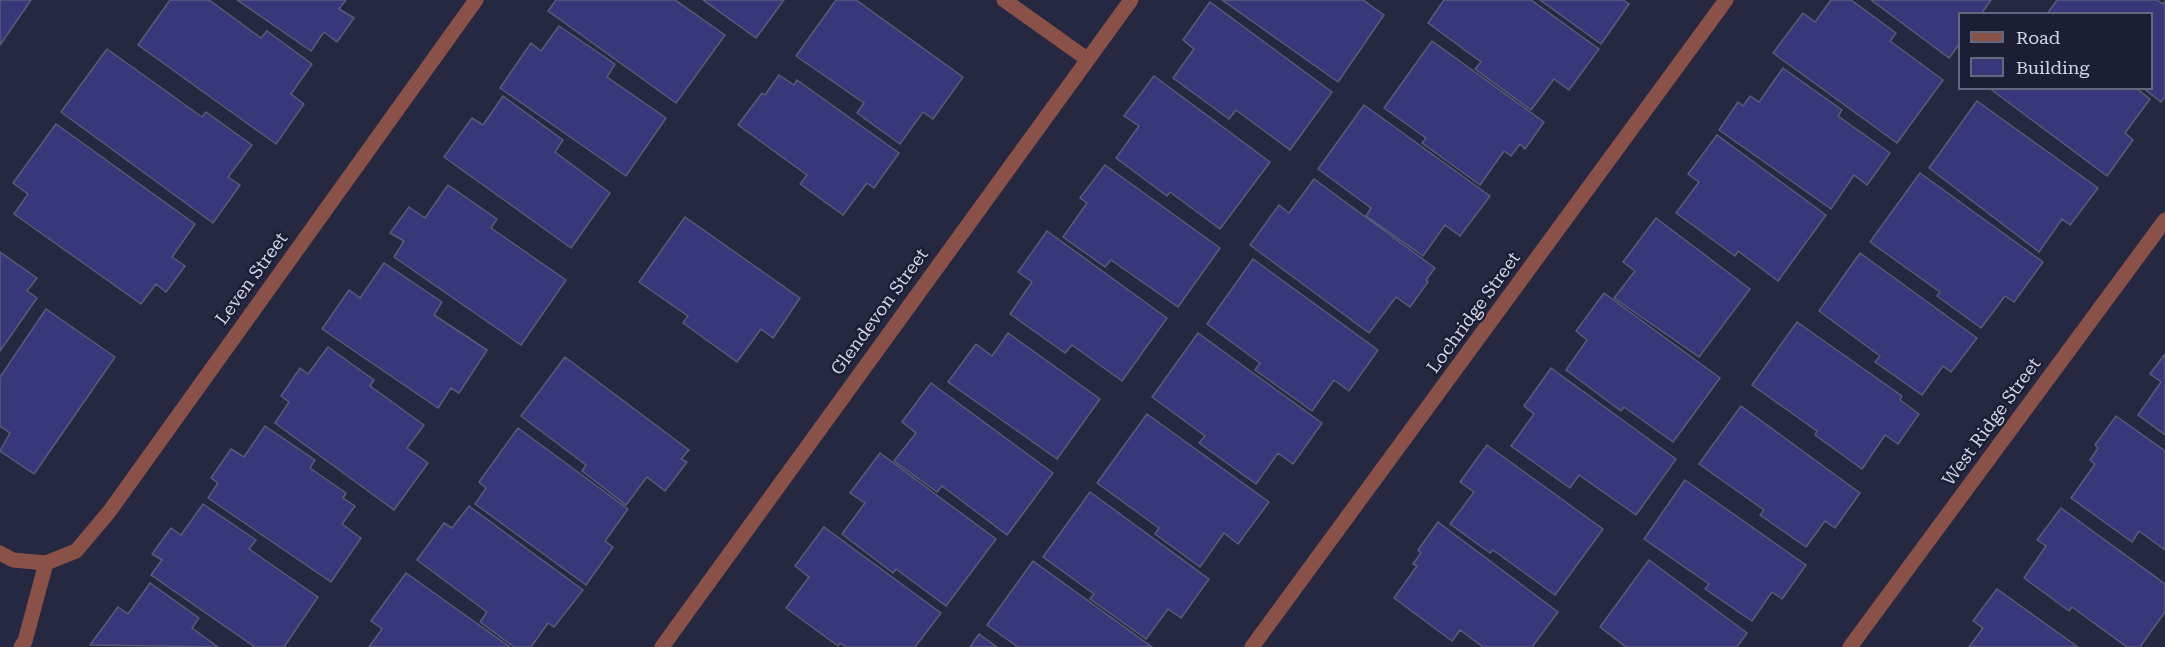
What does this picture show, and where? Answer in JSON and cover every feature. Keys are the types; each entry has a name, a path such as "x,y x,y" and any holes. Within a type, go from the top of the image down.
{"street":[{"name":"Leven Street","path":"0,553 13,560 46,563 76,551 109,512 476,0"},
{"path":"1004,0 1087,59"},
{"name":"Glendevon Street","path":"662,647 1131,0"},
{"name":"Lochridge Street","path":"1252,647 1726,0"},
{"name":"West Ridge Street","path":"1850,647 2165,220"},
{"path":"21,647 25,641 46,563"}],"building":[{"path":"0,0 31,0 0,45"},
{"path":"170,0 209,0 261,38 267,31 312,64 291,94 304,104 276,144 138,45"},
{"path":"237,0 346,0 339,9 354,18 337,42 324,32 311,51"},
{"path":"556,0 675,0 725,35 676,103 548,11"},
{"path":"703,0 784,0 756,38"},
{"path":"836,0 856,0 963,77 933,119 923,112 900,144 857,113 864,103 796,56"},
{"path":"1222,0 1363,0 1384,15 1338,82"},
{"path":"1444,0 1531,0 1599,49 1569,90 1554,79 1531,110 1475,69 1481,62 1428,23"},
{"path":"1540,0 1623,0 1629,4 1601,44"},
{"path":"1831,0 1851,0 1896,33 1890,41 1943,80 1897,143 1773,53 1803,13 1815,22"},
{"path":"1871,0 1991,0 1982,12 1958,12 1958,46 1949,58"},
{"path":"2057,0 2157,0 2163,4 2165,1 2165,97 2161,102 2146,90 2153,90 2153,12 2048,12"},
{"path":"1210,2 1332,92 1290,150 1236,110 1229,119 1173,78 1194,49 1183,40"},
{"path":"559,26 615,64 607,77 666,118 626,176 500,88 531,43 541,51"},
{"path":"1432,41 1544,122 1525,149 1520,144 1511,156 1504,151 1480,185 1422,143 1426,138 1384,108"},
{"path":"107,49 202,117 206,112 252,145 228,177 240,185 213,223 61,112"},
{"path":"1783,68 1842,110 1838,116 1890,153 1867,185 1854,175 1831,209 1719,130 1738,102 1743,106 1750,96 1759,102"},
{"path":"779,75 794,85 797,80 899,153 874,188 867,183 843,215 800,184 807,175 738,125 762,93 765,95"},
{"path":"1154,76 1270,162 1220,229 1170,192 1167,196 1116,158 1139,126 1124,116"},
{"path":"1992,90 2139,90 2150,99 2125,133 2133,140 2107,176"},
{"path":"503,96 563,140 555,152 610,193 571,248 444,157 472,118 483,125"},
{"path":"1977,101 2098,188 2070,225 2062,219 2039,252 1929,168"},
{"path":"1364,105 1490,196 1460,236 1445,225 1423,256 1366,216 1371,208 1318,169"},
{"path":"56,124 195,224 172,257 185,266 166,292 156,284 141,304 14,214 28,194 13,183"},
{"path":"1717,135 1826,215 1778,281 1738,251 1735,256 1676,213 1699,182 1688,174"},
{"path":"1105,165 1220,248 1178,307 1111,260 1105,267 1063,237 1087,203 1080,198"},
{"path":"1920,173 2043,262 2014,302 2005,296 1981,328 1937,296 1940,292 1870,242"},
{"path":"1314,179 1435,268 1410,307 1396,297 1369,333 1250,245 1279,205 1289,213"},
{"path":"448,185 497,219 491,228 566,280 521,345 394,257 404,241 390,233 409,207 425,218"},
{"path":"685,217 800,298 773,338 761,329 737,362 683,323 688,316 639,282"},
{"path":"1656,218 1750,289 1699,357 1614,298 1635,271 1623,262"},
{"path":"1047,231 1167,318 1122,381 1072,345 1065,353 1010,314 1032,282 1018,272"},
{"path":"0,252 37,278 27,291 37,298 0,351"},
{"path":"1860,253 1977,338 1951,372 1943,366 1922,395 1875,362 1880,356 1819,311"},
{"path":"1253,259 1378,350 1349,391 1334,380 1312,411 1255,370 1260,363 1207,324"},
{"path":"384,263 442,302 434,315 487,350 459,393 451,388 438,408 322,329 349,290 360,298"},
{"path":"1604,293 1720,378 1673,442 1624,407 1621,411 1566,370 1587,340 1576,331"},
{"path":"46,309 115,357 34,474 0,451 10,433 0,426 0,377"},
{"path":"1797,322 1902,396 1900,400 1919,414 1898,444 1885,435 1862,469 1815,435 1817,431 1752,385"},
{"path":"1008,333 1100,399 1057,459 948,382 976,344 992,356"},
{"path":"1198,333 1322,423 1293,464 1278,453 1256,484 1199,443 1205,436 1152,397"},
{"path":"328,347 374,380 370,386 424,425 407,448 428,463 394,510 275,423 289,402 281,396 300,368 308,374"},
{"path":"2165,354 2165,435 2138,415 2161,382 2150,374"},
{"path":"565,357 689,450 681,459 687,462 665,491 647,477 626,505 582,471 586,465 521,416"},
{"path":"1551,368 1676,459 1636,515 1579,475 1570,488 1511,446 1534,414 1524,406"},
{"path":"931,383 1053,473 1007,535 942,486 937,492 894,461 916,433 902,422"},
{"path":"1741,406 1860,493 1835,528 1825,521 1806,547 1760,515 1764,510 1699,464"},
{"path":"1147,414 1269,502 1238,544 1224,533 1200,567 1155,534 1159,528 1097,483"},
{"path":"2116,416 2165,451 2165,550 2139,531 2132,542 2071,498 2095,464 2090,460 2098,448 2095,445"},
{"path":"265,426 315,460 310,468 346,493 343,498 355,506 342,524 361,538 331,582 208,498 218,483 211,478 231,449 244,457"},
{"path":"518,428 628,509 605,541 613,547 586,585 475,504 486,488 479,482"},
{"path":"1487,445 1603,529 1555,595 1493,550 1490,553 1450,524 1474,492 1460,482"},
{"path":"880,453 996,539 946,606 896,569 893,573 842,534 865,503 850,493"},
{"path":"1685,480 1806,565 1782,599 1772,592 1752,621 1705,589 1709,584 1644,539"},
{"path":"1090,492 1209,579 1181,618 1168,609 1146,639 1090,599 1094,594 1043,557"},
{"path":"203,504 256,540 249,549 318,597 284,647 255,647 151,575 162,560 152,554 171,528 181,535"},
{"path":"469,506 583,590 554,627 548,623 531,647 514,647 480,622 487,612 417,560 444,523 452,528"},
{"path":"2061,508 2165,584 2165,612 2140,647 2127,647 2072,607 2069,611 2024,578 2046,546 2037,540"},
{"path":"1438,522 1558,612 1532,647 1483,647 1460,630 1452,641 1394,598 1417,566 1413,564 1421,553 1418,550"},
{"path":"824,527 941,613 915,647 846,647 840,643 838,646 786,608 809,577 795,566"},
{"path":"1649,560 1747,633 1737,647 1626,647 1600,627"},
{"path":"1033,561 1152,647 1018,647 987,625"},
{"path":"406,573 510,647 369,647 382,629 371,621"},
{"path":"150,583 199,618 192,628 218,647 90,645 118,607 128,614"},
{"path":"1997,589 2078,647 1969,647 1983,628 1973,621"},
{"path":"979,634 997,647 970,647"}]}
